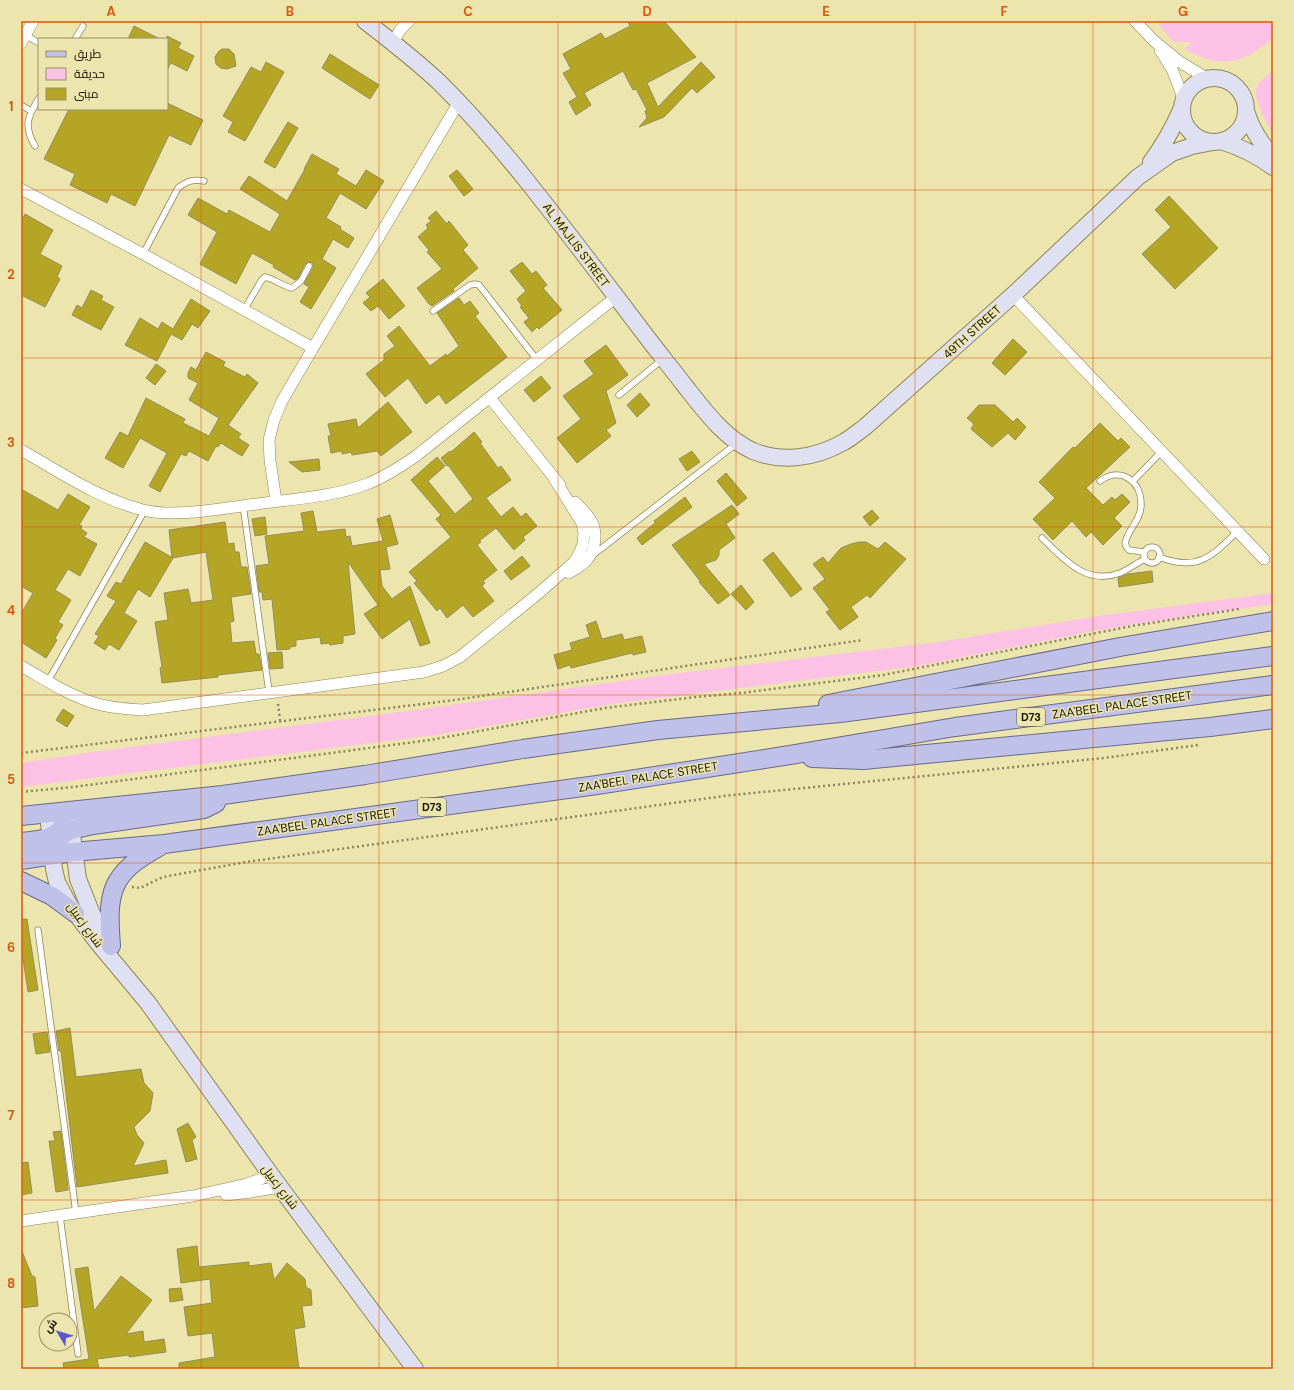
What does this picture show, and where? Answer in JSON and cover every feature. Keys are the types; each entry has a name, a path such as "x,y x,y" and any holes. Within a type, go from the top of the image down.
{"main road":[{"path":"792,717 821,706 894,691 1120,647 1273,621"},
{"name":"D73","path":"223,795 365,775 523,749 658,730 840,713 916,704 1273,656"},
{"name":"ZAA'BEEL PALACE STREET","path":"21,860 73,852 164,844 597,785 790,755 955,727 1273,685"},
{"path":"790,755 826,759 863,760 1210,727 1273,718"},
{"path":"21,816 223,795"},
{"path":"53,855 60,837 71,830 93,825 204,809 214,804 223,795"},
{"path":"21,842 45,839 57,834 65,824 69,811"},
{"path":"111,946 109,916 111,898 119,879 134,862 164,844"},
{"path":"21,881 52,896 75,912"}],"street":[{"path":"23,39 33,21"},
{"name":"AL MAJLIS STREET","path":"364,21 393,43 440,83 459,102 512,163 703,410 725,433 753,450 771,456 788,458"},
{"path":"393,43 400,30 409,21"},
{"path":"1135,21 1154,41 1180,62 1208,78"},
{"path":"1154,41 1172,69 1183,104 1183,116 1191,131 1197,137 1236,146 1273,167"},
{"path":"1183,104 1188,92 1193,86 1208,78 1224,79 1238,88 1246,103 1245,120 1236,133 1229,138 1217,142"},
{"path":"276,501 270,460 269,440 274,420 282,401 459,102"},
{"name":"49TH STREET","path":"1138,177 1163,145 1174,127 1183,104"},
{"path":"1246,111 1250,125 1273,158"},
{"name":"49TH STREET","path":"788,458 816,454 842,443 865,427 1013,295 1138,177 1172,153 1192,146 1217,142"},
{"path":"21,186 33,195"},
{"path":"21,189 314,348"},
{"path":"1013,295 1264,559"},
{"path":"21,450 94,491 119,503 145,510 180,513 338,492 366,484 392,473 416,456 616,298"},
{"path":"490,398 555,480 587,515 594,529 595,540 593,550 587,560 579,567 540,592"},
{"path":"21,666 92,703 117,708 143,710 424,672 443,666 460,657 540,592 574,562 580,554 584,533 582,523 555,480"},
{"name":"شارع زعبيل","path":"69,811 73,852 78,880 92,914 111,946 132,974 148,1003"},
{"name":"شارع زعبيل","path":"48,814 57,882 68,903 113,962 148,1003 275,1181 415,1369"},
{"path":"21,1221 193,1196 247,1184 275,1181"}],"lane":[{"path":"75,38 83,26"},
{"path":"23,39 38,43"},
{"path":"35,146 30,138 28,119 38,100"},
{"path":"21,105 31,111"},
{"path":"143,254 178,188 186,182 194,180 204,181"},
{"path":"244,310 261,280 265,277 292,288 301,281 309,266"},
{"path":"433,311 470,285 479,285 538,360"},
{"path":"619,395 664,359"},
{"path":"587,560 738,442"},
{"path":"1133,481 1162,451"},
{"path":"1100,481 1114,474 1121,474 1133,481 1139,492 1141,505 1137,521 1125,540 1126,546 1129,550 1144,552 1146,549 1153,547 1159,551 1159,557 1154,562 1147,562 1144,552"},
{"path":"243,505 273,692"},
{"path":"48,681 145,510"},
{"path":"1159,557 1182,563 1204,559 1214,553 1238,531"},
{"path":"1042,538 1069,564 1080,572 1093,576 1107,576 1120,573 1145,559"},
{"path":"38,930 76,1214"},
{"path":"60,1216 78,1354"}],"path":[{"path":"21,792 73,787 430,740 605,708 883,675 1132,626 1243,609"},
{"path":"21,753 280,720 447,701 863,640"},
{"path":"273,692 280,720"},
{"path":"114,890 123,894 126,886 140,888 163,877 246,862 724,796 1104,758 1204,744"}],"green space":[{"path":"1156,21 1273,21 1273,38 1252,54 1231,61 1221,62 1198,56 1185,49 1192,42 1173,42"},
{"path":"1273,71 1273,135 1257,100 1256,90 1263,79"},
{"path":"1273,593 1273,604 1093,631 918,666 612,704 442,734 21,787 21,763 92,752 415,710 671,674 939,642 1098,616"}],"building":[{"path":"627,21 664,21 696,57 647,83 658,107 701,62 715,77 697,93 692,88 664,117 639,127 647,118 645,111 647,110 636,89 633,90 623,71 584,93 591,105 576,115 569,102 577,97 563,73 571,69 563,54 601,33 605,39 630,26"},
{"path":"134,26 158,38 128,38"},
{"path":"167,36 181,43 178,48 194,56 187,71 171,63 168,68"},
{"path":"222,49 229,49 234,54 236,66 227,69 221,68 216,64 215,57"},
{"path":"330,54 379,85 370,99 322,68"},
{"path":"266,62 284,72 245,141 228,132 233,122 223,116 251,67 261,72"},
{"path":"168,103 203,120 191,145 169,135 135,206 111,194 107,203 70,185 75,174 44,159 68,110 168,110"},
{"path":"288,122 298,128 275,168 264,162"},
{"path":"312,154 339,169 336,174 356,186 366,170 384,181 366,209 340,193 326,218 341,227 340,229 354,238 348,248 333,239 322,259 336,268 311,309 300,302 309,287 304,284 313,268 313,264 311,262 305,264 298,278 295,280 273,267 274,265 252,253 236,284 200,264 217,232 188,215 198,198 227,214 229,210 270,232 280,214 240,189 249,176 287,201"},
{"path":"457,170 473,189 464,196 449,176"},
{"path":"1169,196 1218,248 1175,289 1142,254 1171,227 1155,210"},
{"path":"436,211 447,224 449,221 468,245 463,250 478,268 453,289 454,291 432,306 417,288 442,269 427,252 429,250 418,237 428,228 426,225 431,221 428,218"},
{"path":"25,214 53,230 40,254 62,266 57,277 60,279 45,307 21,295 21,221"},
{"path":"522,262 532,274 536,271 547,285 543,288 562,310 539,329 537,327 532,332 524,322 529,318 520,307 522,306 517,299 526,291 510,271"},
{"path":"383,279 405,306 389,319 378,306 371,311 363,303 370,297 366,293"},
{"path":"91,290 103,296 101,300 114,307 101,330 72,315 77,305 82,308"},
{"path":"459,298 464,305 470,301 479,313 475,316 507,357 446,404 439,394 426,404 408,378 385,397 366,374 384,360 384,354 395,346 387,336 399,326 430,366 446,354 447,356 459,346 437,313"},
{"path":"191,299 210,311 198,328 192,324 182,340 171,334 157,361 125,345 140,318 158,329 162,322 173,329"},
{"path":"1013,339 1027,352 1005,375 992,363"},
{"path":"606,345 628,375 606,391 616,423 606,430 611,436 577,463 557,438 581,419 563,396 594,374 584,361"},
{"path":"206,352 225,362 223,366 245,377 247,374 258,383 228,425 241,434 238,438 249,445 242,456 221,443 218,447 216,446 208,461 189,451 186,456 181,454 160,492 149,486 167,453 140,438 123,468 105,458 120,432 128,436 146,398 185,419 183,423 209,436 219,418 189,400 198,383 188,378 188,373 191,367 196,370"},
{"path":"156,364 166,371 155,385 146,378"},
{"path":"541,376 551,388 534,402 524,390"},
{"path":"640,393 650,405 637,417 627,405"},
{"path":"388,402 412,432 381,456 377,451 352,455 351,452 342,454 342,451 331,453 328,436 331,436 328,424 356,419 358,428"},
{"path":"979,405 995,405 1013,422 1017,418 1026,427 1015,440 1008,433 992,447 971,429 974,424 967,418"},
{"path":"1100,423 1118,441 1121,438 1130,447 1086,488 1103,505 1112,497 1115,500 1122,494 1130,502 1114,518 1122,526 1103,545 1091,532 1086,537 1072,521 1053,540 1033,519 1055,498 1039,482 1073,447 1075,448"},
{"path":"474,432 498,468 501,466 511,480 486,498 501,517 513,507 521,517 526,513 537,526 523,537 525,540 514,550 496,528 479,541 481,542 477,545 497,570 483,581 485,583 482,586 494,601 473,617 463,605 447,618 440,608 437,611 414,583 417,581 409,572 451,537 436,519 441,515 411,480 437,457 445,466 428,481 455,514 473,499 448,465 447,466 441,458 450,451 451,452"},
{"path":"692,451 700,462 687,471 679,459"},
{"path":"319,459 320,470 302,472 289,462"},
{"path":"726,473 747,498 737,506 717,481"},
{"path":"21,489 58,510 68,494 90,507 79,525 82,526 81,529 87,533 84,537 97,544 80,576 68,569 55,590 71,600 58,622 63,625 55,638 57,640 46,658 21,642 21,614 33,593 21,586"},
{"path":"685,497 692,507 642,545 637,538 656,522 654,521"},
{"path":"732,505 739,514 726,524 735,538 719,550 719,555 716,560 704,564 730,595 718,604 699,582 700,581 672,545"},
{"path":"872,510 879,518 870,526 863,517"},
{"path":"313,511 317,532 345,529 346,537 350,536 352,546 383,541 377,519 390,515 398,544 386,547 390,569 380,570 382,586 392,599 410,586 430,643 420,646 410,619 382,639 364,614 378,605 348,562 355,634 343,636 343,643 330,645 330,643 321,644 320,637 296,640 296,646 290,647 290,649 277,650 272,599 263,600 262,592 259,592 256,566 269,564 265,536 304,531 301,513"},
{"path":"265,517 267,534 255,536 252,519"},
{"path":"225,522 228,544 234,543 235,552 239,552 241,567 247,567 251,594 231,597 234,621 230,622 232,643 254,641 256,654 259,654 262,670 218,675 218,677 162,683 160,668 162,667 155,622 168,620 164,593 188,589 191,603 213,600 206,552 172,558 169,530"},
{"path":"145,542 173,558 150,597 138,589 124,613 137,621 119,650 109,644 105,650 94,643 99,636 95,634 116,601 107,596 116,582 121,584"},
{"path":"859,542 866,542 878,549 885,542 906,559 870,598 867,595 851,607 858,617 840,630 826,612 830,610 813,588 825,579 813,564 823,557 828,563 841,548"},
{"path":"773,552 802,589 791,597 763,560"},
{"path":"522,556 530,566 511,580 504,571"},
{"path":"1152,571 1153,582 1119,587 1118,578 1128,574"},
{"path":"741,585 754,602 746,610 731,594"},
{"path":"596,621 602,639 622,634 624,640 642,636 646,652 633,655 632,653 571,668 570,665 558,669 554,655 572,650 570,643 590,637 586,625"},
{"path":"282,652 283,668 270,669 268,653"},
{"path":"63,709 74,716 67,727 56,720"},
{"path":"21,919 27,919 38,990 28,992 21,952"},
{"path":"70,1028 76,1077 141,1069 144,1083 153,1093 150,1111 134,1127 137,1135 144,1143 133,1166 166,1160 168,1173 77,1187 61,1051 59,1051 56,1031"},
{"path":"47,1032 50,1052 36,1054 33,1034"},
{"path":"188,1123 196,1137 192,1140 197,1159 186,1162 177,1129"},
{"path":"61,1131 68,1190 56,1192 49,1141 55,1141 53,1132"},
{"path":"28,1162 32,1193 21,1195 21,1163"},
{"path":"197,1246 199,1267 249,1262 249,1266 271,1263 274,1280 287,1263 305,1279 306,1287 311,1290 312,1305 302,1306 305,1327 294,1329 299,1369 179,1369 179,1363 215,1357 212,1333 188,1336 184,1307 212,1303 210,1279 181,1283 177,1249"},
{"path":"21,1249 32,1276 35,1277 38,1306 21,1308"},
{"path":"88,1267 94,1311 121,1276 152,1300 126,1334 143,1331 144,1342 164,1339 166,1352 129,1357 129,1355 97,1359 99,1369 64,1369 63,1363 89,1359 75,1269"},
{"path":"181,1288 183,1300 170,1302 169,1289"}]}
